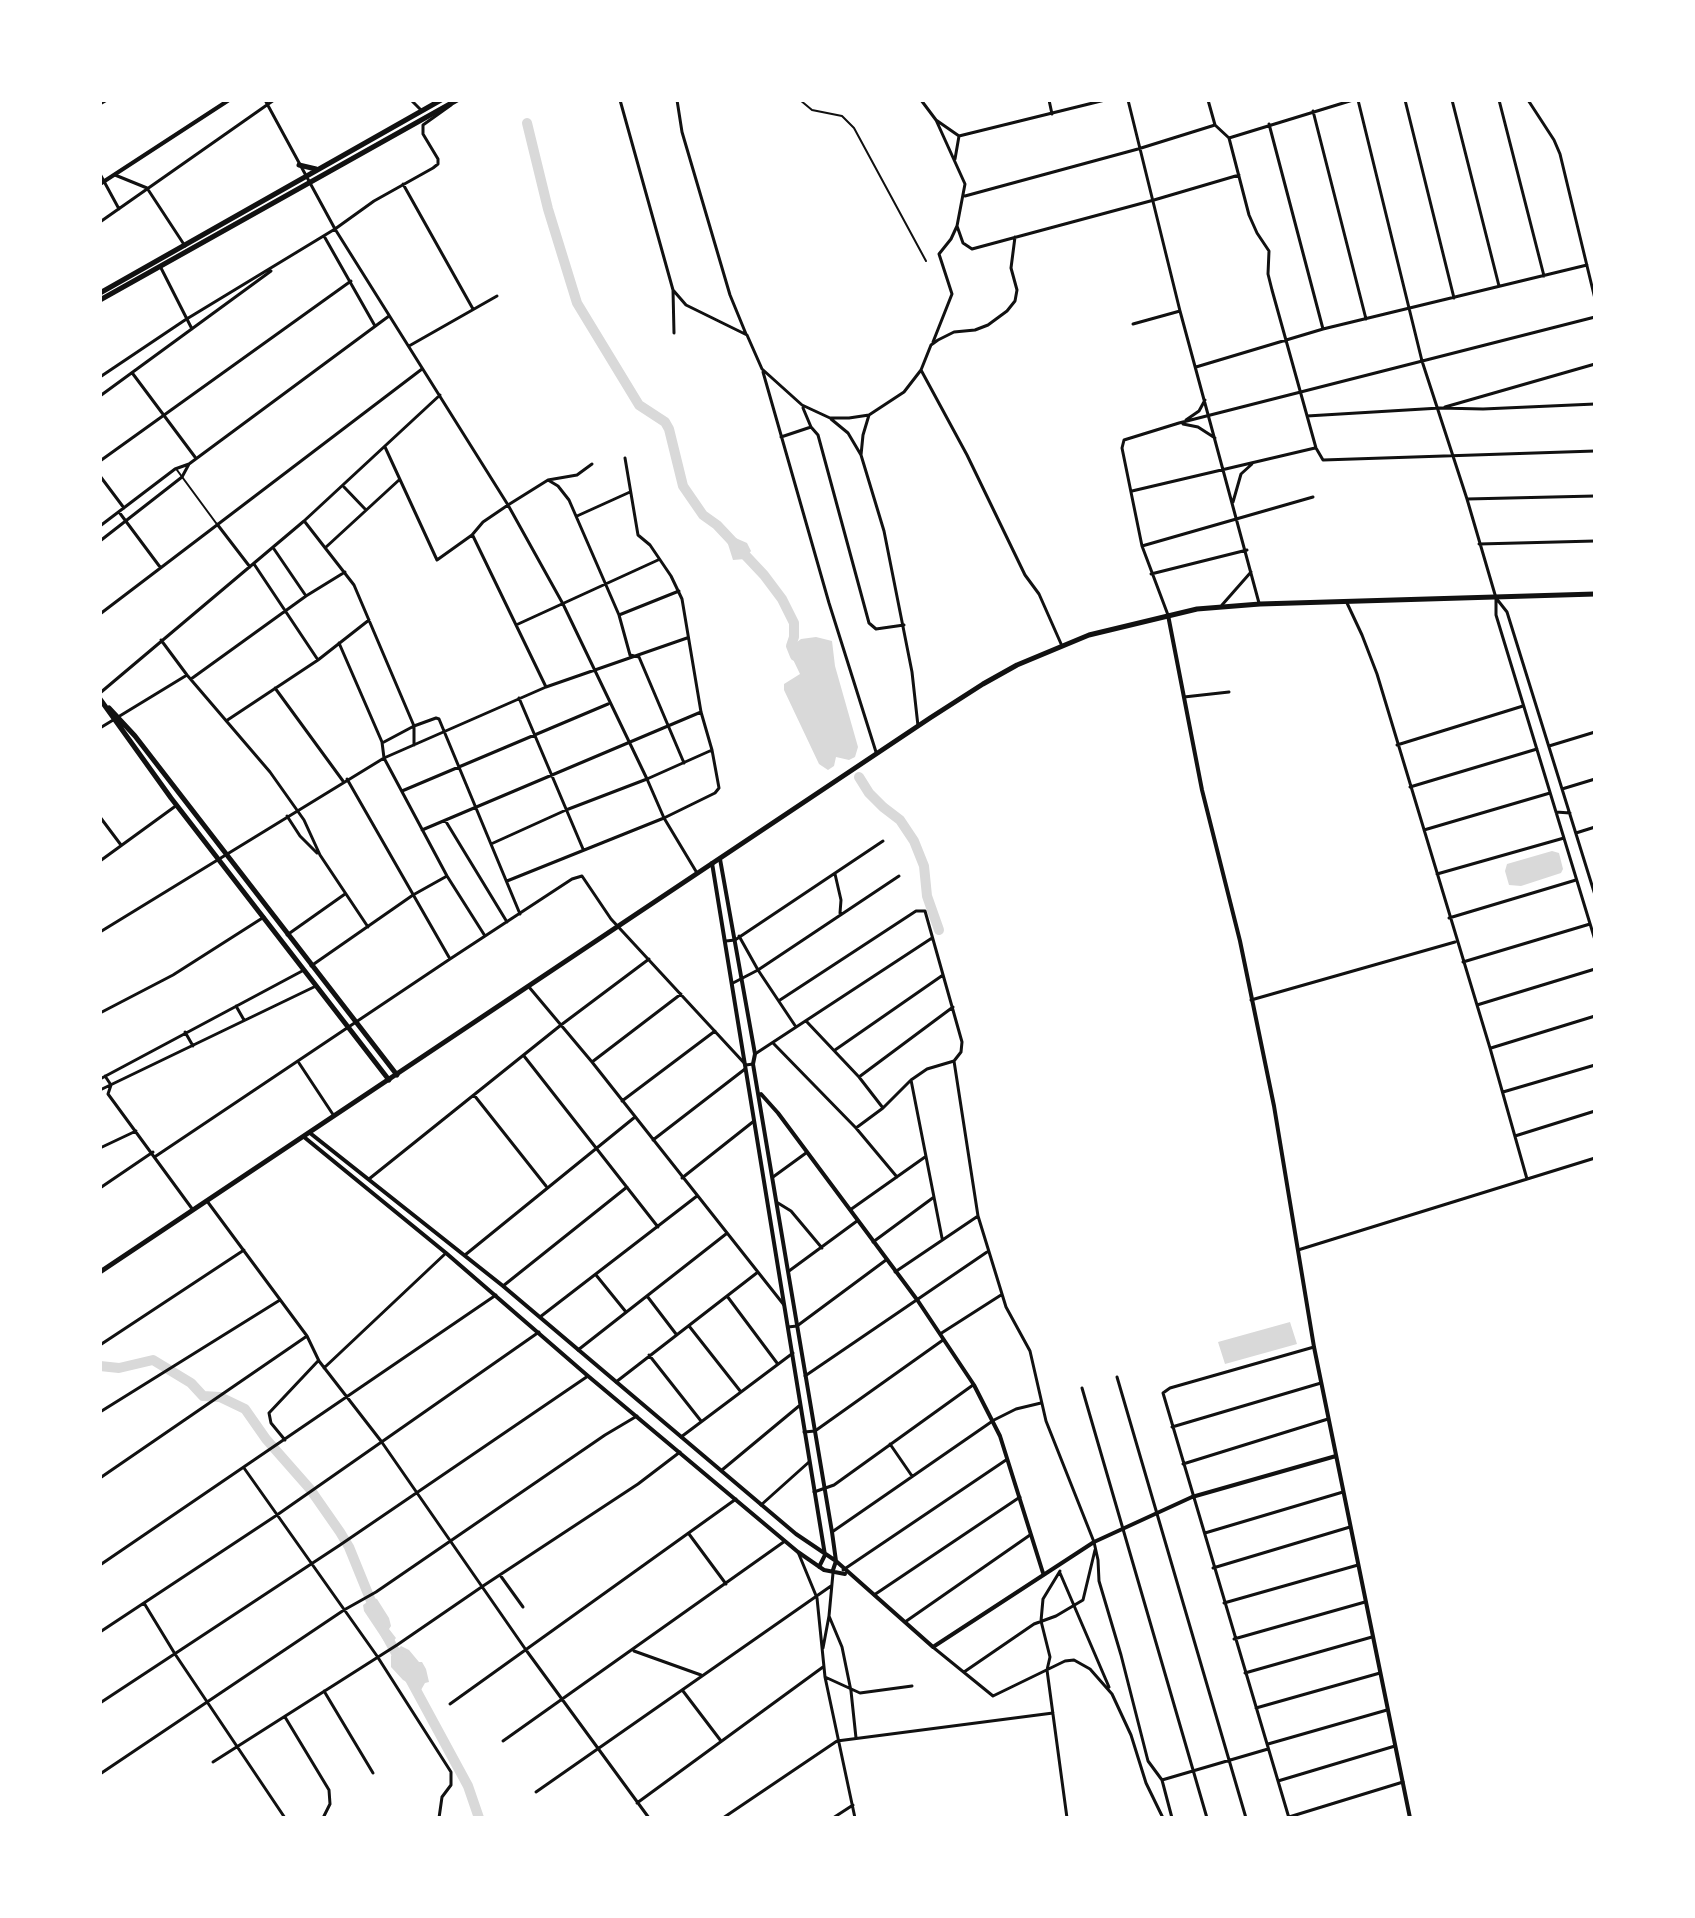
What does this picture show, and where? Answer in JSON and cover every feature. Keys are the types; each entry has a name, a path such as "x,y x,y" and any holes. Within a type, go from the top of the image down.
{"main road":[{"path":"100,300 307,179 317,169 441,100"},
{"path":"100,293 455,101"},
{"path":"299,165 317,169"},
{"path":"100,1272 918,726 994,677 1062,646 1121,626 1168,615 1260,604 1595,594"},
{"path":"102,701 177,805 316,986 397,1075"},
{"path":"116,718 135,736 311,966 389,1080"}],"street":[{"path":"100,104 107,100"},
{"path":"102,183 229,100"},
{"path":"100,222 274,100"},
{"path":"411,100 422,111"},
{"path":"620,100 673,290 674,333"},
{"path":"677,100 682,132 730,295 762,369 775,409 780,437 877,754"},
{"path":"830,418 869,415 904,392 921,370 952,294 939,254 957,226 965,184 936,120 921,100"},
{"path":"1049,100 1052,114"},
{"path":"936,120 959,136 1105,100"},
{"path":"1128,100 1180,311 1260,604"},
{"path":"1208,100 1215,125 1229,138 1252,223 1269,251 1268,274 1316,448 1323,460 1595,451"},
{"path":"1229,138 1356,100 1422,361 1467,499 1496,598 1496,615 1595,940"},
{"path":"1405,100 1454,298"},
{"path":"1452,100 1499,286"},
{"path":"1499,100 1544,276"},
{"path":"1528,100 1560,154 1595,299"},
{"path":"100,377 185,320 438,164 435,152 423,134 423,125 455,101"},
{"path":"266,103 335,229 508,505 563,604 664,818 697,873"},
{"path":"1313,111 1366,319"},
{"path":"1269,124 1323,329"},
{"path":"964,197 1215,125"},
{"path":"955,160 959,136"},
{"path":"100,174 102,183 119,209"},
{"path":"115,175 147,188 185,246"},
{"path":"957,226 963,243 972,249 1239,175"},
{"path":"403,184 473,309"},
{"path":"324,236 375,326"},
{"path":"931,345 954,332 988,325 1015,301 1017,290 1011,268 1015,237"},
{"path":"1196,367 1323,329 1587,265"},
{"path":"160,266 192,329"},
{"path":"100,396 273,268"},
{"path":"100,461 351,281"},
{"path":"673,290 686,305 747,335"},
{"path":"409,346 497,296"},
{"path":"1133,324 1180,311"},
{"path":"100,541 182,477 195,458 389,316"},
{"path":"1410,1818 1314,1347 1282,1145 1240,941 1202,790 1168,615 1142,546 1122,444 1128,437 1179,423 1595,317"},
{"path":"1438,409 1595,364"},
{"path":"100,614 422,368"},
{"path":"762,369 802,405 830,418 848,433 861,455"},
{"path":"921,370 967,455 1025,575 1039,594 1062,646"},
{"path":"133,374 195,458"},
{"path":"100,693 344,487 440,395"},
{"path":"1179,423 1194,416 1205,400"},
{"path":"1307,416 1595,404"},
{"path":"802,405 811,427 818,435 869,623 876,629 904,625"},
{"path":"869,415 861,455 884,531 904,625 918,726"},
{"path":"1179,423 1198,427 1215,438"},
{"path":"780,437 811,427"},
{"path":"385,447 437,560 472,535 483,522 548,480 577,475 592,464"},
{"path":"1132,491 1316,448"},
{"path":"507,881 664,818 715,793 719,786 701,712 679,591 650,545 638,535 625,458"},
{"path":"1233,502 1241,474 1255,462"},
{"path":"100,526 175,469 189,464"},
{"path":"100,476 124,508"},
{"path":"325,548 400,479"},
{"path":"548,480 565,492 619,615 630,655 639,657"},
{"path":"344,487 366,510"},
{"path":"577,516 630,492"},
{"path":"141,496 148,504"},
{"path":"1467,499 1595,496"},
{"path":"1142,546 1313,497"},
{"path":"119,512 161,568"},
{"path":"304,521 354,585 414,726 414,745"},
{"path":"217,524 286,611 318,660"},
{"path":"472,535 546,687"},
{"path":"1479,544 1595,541"},
{"path":"273,548 306,596"},
{"path":"1151,574 1247,550"},
{"path":"516,625 659,560"},
{"path":"1219,608 1252,571"},
{"path":"191,679 306,596 345,572"},
{"path":"619,615 679,591"},
{"path":"1496,598 1507,612 1595,895"},
{"path":"1346,601 1377,674 1527,1179"},
{"path":"226,721 318,660 369,620"},
{"path":"100,932 384,758 546,687 687,638"},
{"path":"161,640 270,772 297,810 320,855 368,927"},
{"path":"339,643 382,742 384,758 447,876 485,936"},
{"path":"639,657 684,763"},
{"path":"100,728 187,675"},
{"path":"275,688 345,780 450,959"},
{"path":"1184,697 1229,692"},
{"path":"519,698 583,849"},
{"path":"402,791 609,703"},
{"path":"1397,745 1524,705"},
{"path":"422,830 701,712"},
{"path":"382,742 438,718 520,914"},
{"path":"1530,724 1543,725"},
{"path":"1549,746 1595,732"},
{"path":"1410,787 1537,749"},
{"path":"491,844 712,750"},
{"path":"1562,789 1595,779"},
{"path":"1424,830 1550,793"},
{"path":"100,861 177,805"},
{"path":"1556,812 1570,813"},
{"path":"287,816 307,844 320,855"},
{"path":"100,817 121,845"},
{"path":"445,820 507,922"},
{"path":"1576,833 1595,827"},
{"path":"1436,874 1564,838"},
{"path":"726,941 737,938 883,841"},
{"path":"720,859 737,938 755,1054 753,1064 836,1561 841,1571"},
{"path":"712,863 825,1555 819,1567"},
{"path":"835,874 841,900 840,915"},
{"path":"1589,877 1595,875"},
{"path":"311,966 413,895 447,876"},
{"path":"156,1156 450,959 572,879 582,876 611,919 746,1067"},
{"path":"733,983 758,970 899,876"},
{"path":"1449,918 1577,880"},
{"path":"287,935 345,894"},
{"path":"780,1000 916,911 925,911 962,1048 954,1061 978,1216 1002,1295 1030,1351 1041,1403 1095,1545 1099,1581 1148,1761 1162,1780 1172,1818"},
{"path":"100,1013 173,975 264,917"},
{"path":"1463,962 1590,924"},
{"path":"737,938 796,1027"},
{"path":"755,1054 932,938"},
{"path":"1251,1000 1457,941"},
{"path":"368,1180 561,1025 649,959"},
{"path":"1477,1005 1595,969"},
{"path":"100,1079 304,970"},
{"path":"835,1050 943,975"},
{"path":"100,1090 316,986"},
{"path":"529,987 786,1307"},
{"path":"592,1062 681,994"},
{"path":"236,1006 244,1021"},
{"path":"859,1077 953,1007"},
{"path":"1490,1048 1595,1016"},
{"path":"807,1022 859,1077 883,1108"},
{"path":"622,1101 715,1031"},
{"path":"185,1032 193,1047"},
{"path":"773,1043 856,1128 897,1177"},
{"path":"524,1056 658,1227"},
{"path":"856,1128 927,1069 954,1061"},
{"path":"299,1062 334,1116"},
{"path":"653,1140 753,1064"},
{"path":"1503,1092 1595,1065"},
{"path":"105,1076 111,1085"},
{"path":"911,1080 942,1238"},
{"path":"111,1085 108,1094 193,1210"},
{"path":"760,1093 808,1152 918,1301 974,1385 994,1420 1043,1573"},
{"path":"474,1095 546,1187"},
{"path":"1515,1136 1595,1111"},
{"path":"465,1255 635,1117"},
{"path":"682,1178 754,1121"},
{"path":"100,1148 136,1131"},
{"path":"307,1135 465,1255 761,1505 836,1561"},
{"path":"307,1135 798,1552 819,1567 851,1576 988,1694 997,1696 1065,1661 1074,1660 1100,1678 1112,1694"},
{"path":"100,1195 101,1188 153,1152"},
{"path":"773,1177 808,1152"},
{"path":"850,1210 927,1156"},
{"path":"1298,1250 1595,1158"},
{"path":"503,1286 627,1187"},
{"path":"540,1317 697,1196"},
{"path":"873,1242 934,1197"},
{"path":"207,1201 307,1336 319,1361 381,1441 526,1650 649,1818"},
{"path":"777,1203 791,1211 822,1248"},
{"path":"895,1272 978,1216"},
{"path":"789,1271 858,1221"},
{"path":"773,1230 780,1226"},
{"path":"578,1350 727,1233"},
{"path":"100,1345 244,1250"},
{"path":"805,1376 989,1251"},
{"path":"324,1368 446,1253"},
{"path":"788,1327 797,1326 886,1260"},
{"path":"616,1382 758,1272"},
{"path":"595,1274 626,1312"},
{"path":"100,1565 496,1295"},
{"path":"940,1334 1002,1295"},
{"path":"647,1296 676,1334"},
{"path":"727,1296 777,1363"},
{"path":"100,1412 280,1300"},
{"path":"515,1312 523,1303"},
{"path":"688,1325 741,1392"},
{"path":"100,1632 277,1515 539,1332"},
{"path":"100,1478 307,1336"},
{"path":"804,1432 815,1431 944,1340"},
{"path":"1314,1347 1164,1390 1163,1396 1289,1818 1403,1782"},
{"path":"681,1437 793,1353"},
{"path":"649,1355 701,1421"},
{"path":"285,1440 271,1423 269,1413 319,1361"},
{"path":"100,1703 350,1539 588,1376"},
{"path":"1117,1377 1246,1818"},
{"path":"1172,1427 1321,1383"},
{"path":"814,1492 825,1489 974,1385"},
{"path":"1082,1388 1207,1818"},
{"path":"832,1532 994,1420 1016,1409 1041,1403"},
{"path":"722,1470 799,1406"},
{"path":"100,1774 637,1416"},
{"path":"1183,1464 1328,1419"},
{"path":"664,1438 673,1430"},
{"path":"890,1444 912,1476"},
{"path":"213,1762 397,1645 638,1484 680,1452"},
{"path":"933,1647 1056,1565 1192,1497 1336,1456"},
{"path":"841,1571 1007,1459"},
{"path":"761,1505 809,1462"},
{"path":"244,1468 377,1656 451,1772 451,1785 442,1797 439,1818"},
{"path":"1203,1533 1343,1492"},
{"path":"874,1595 1020,1497"},
{"path":"450,1704 736,1499"},
{"path":"1213,1568 1350,1527"},
{"path":"905,1622 1032,1533"},
{"path":"689,1534 726,1584"},
{"path":"503,1741 785,1541"},
{"path":"964,1672 1041,1621 1083,1600 1095,1545"},
{"path":"798,1552 817,1598 823,1667 855,1818"},
{"path":"822,1651 836,1561"},
{"path":"1056,1565 1131,1735 1146,1783 1163,1818"},
{"path":"1224,1603 1358,1565"},
{"path":"1060,1571 1043,1599 1041,1621 1050,1657 1047,1670 1067,1818"},
{"path":"500,1575 523,1607"},
{"path":"536,1792 831,1586"},
{"path":"1234,1639 1365,1602"},
{"path":"144,1603 285,1818"},
{"path":"829,1616 842,1647 856,1738"},
{"path":"1244,1673 1372,1637"},
{"path":"632,1650 701,1675"},
{"path":"637,1803 823,1667"},
{"path":"1255,1709 1380,1673"},
{"path":"825,1677 842,1683 851,1691 912,1686"},
{"path":"324,1691 373,1773"},
{"path":"683,1691 721,1741"},
{"path":"1162,1780 1387,1710"},
{"path":"723,1818 837,1741 1053,1713"},
{"path":"285,1717 329,1790 330,1804 323,1818"},
{"path":"1278,1781 1395,1746"},
{"path":"833,1818 853,1805"}],"lane":[{"path":"800,100 812,110 842,116 854,128 926,261"},
{"path":"175,469 217,524"}],"shaded area":[{"path":"731,536 747,543 751,551 745,559 733,560 727,541"},
{"path":"816,637 832,641 835,666 858,747 855,757 849,760 836,757 834,766 828,770 819,764 784,690 784,684 800,674 788,649 801,639"},
{"path":"1552,851 1559,853 1561,873 1521,886 1509,885 1505,871 1507,864"},
{"path":"1290,1322 1297,1344 1225,1364 1218,1342"},
{"path":"373,1598 377,1599 389,1618 389,1629 396,1638 392,1643 384,1641 364,1611 363,1605"},
{"path":"401,1646 409,1650 426,1669 429,1682 421,1690 403,1680 391,1667 391,1656"}],"waterway":[{"path":"527,123 548,209 577,303 639,405 665,422 683,486 703,515 717,525 782,599 794,623 791,646 795,656"},
{"path":"859,777 869,793 900,820 914,841 924,866 927,896 939,930"},
{"path":"100,1366 119,1368 153,1360 191,1383 203,1396 220,1397 245,1409 266,1439 310,1489 340,1532 373,1606"},
{"path":"384,1631 468,1786 479,1818"}]}
